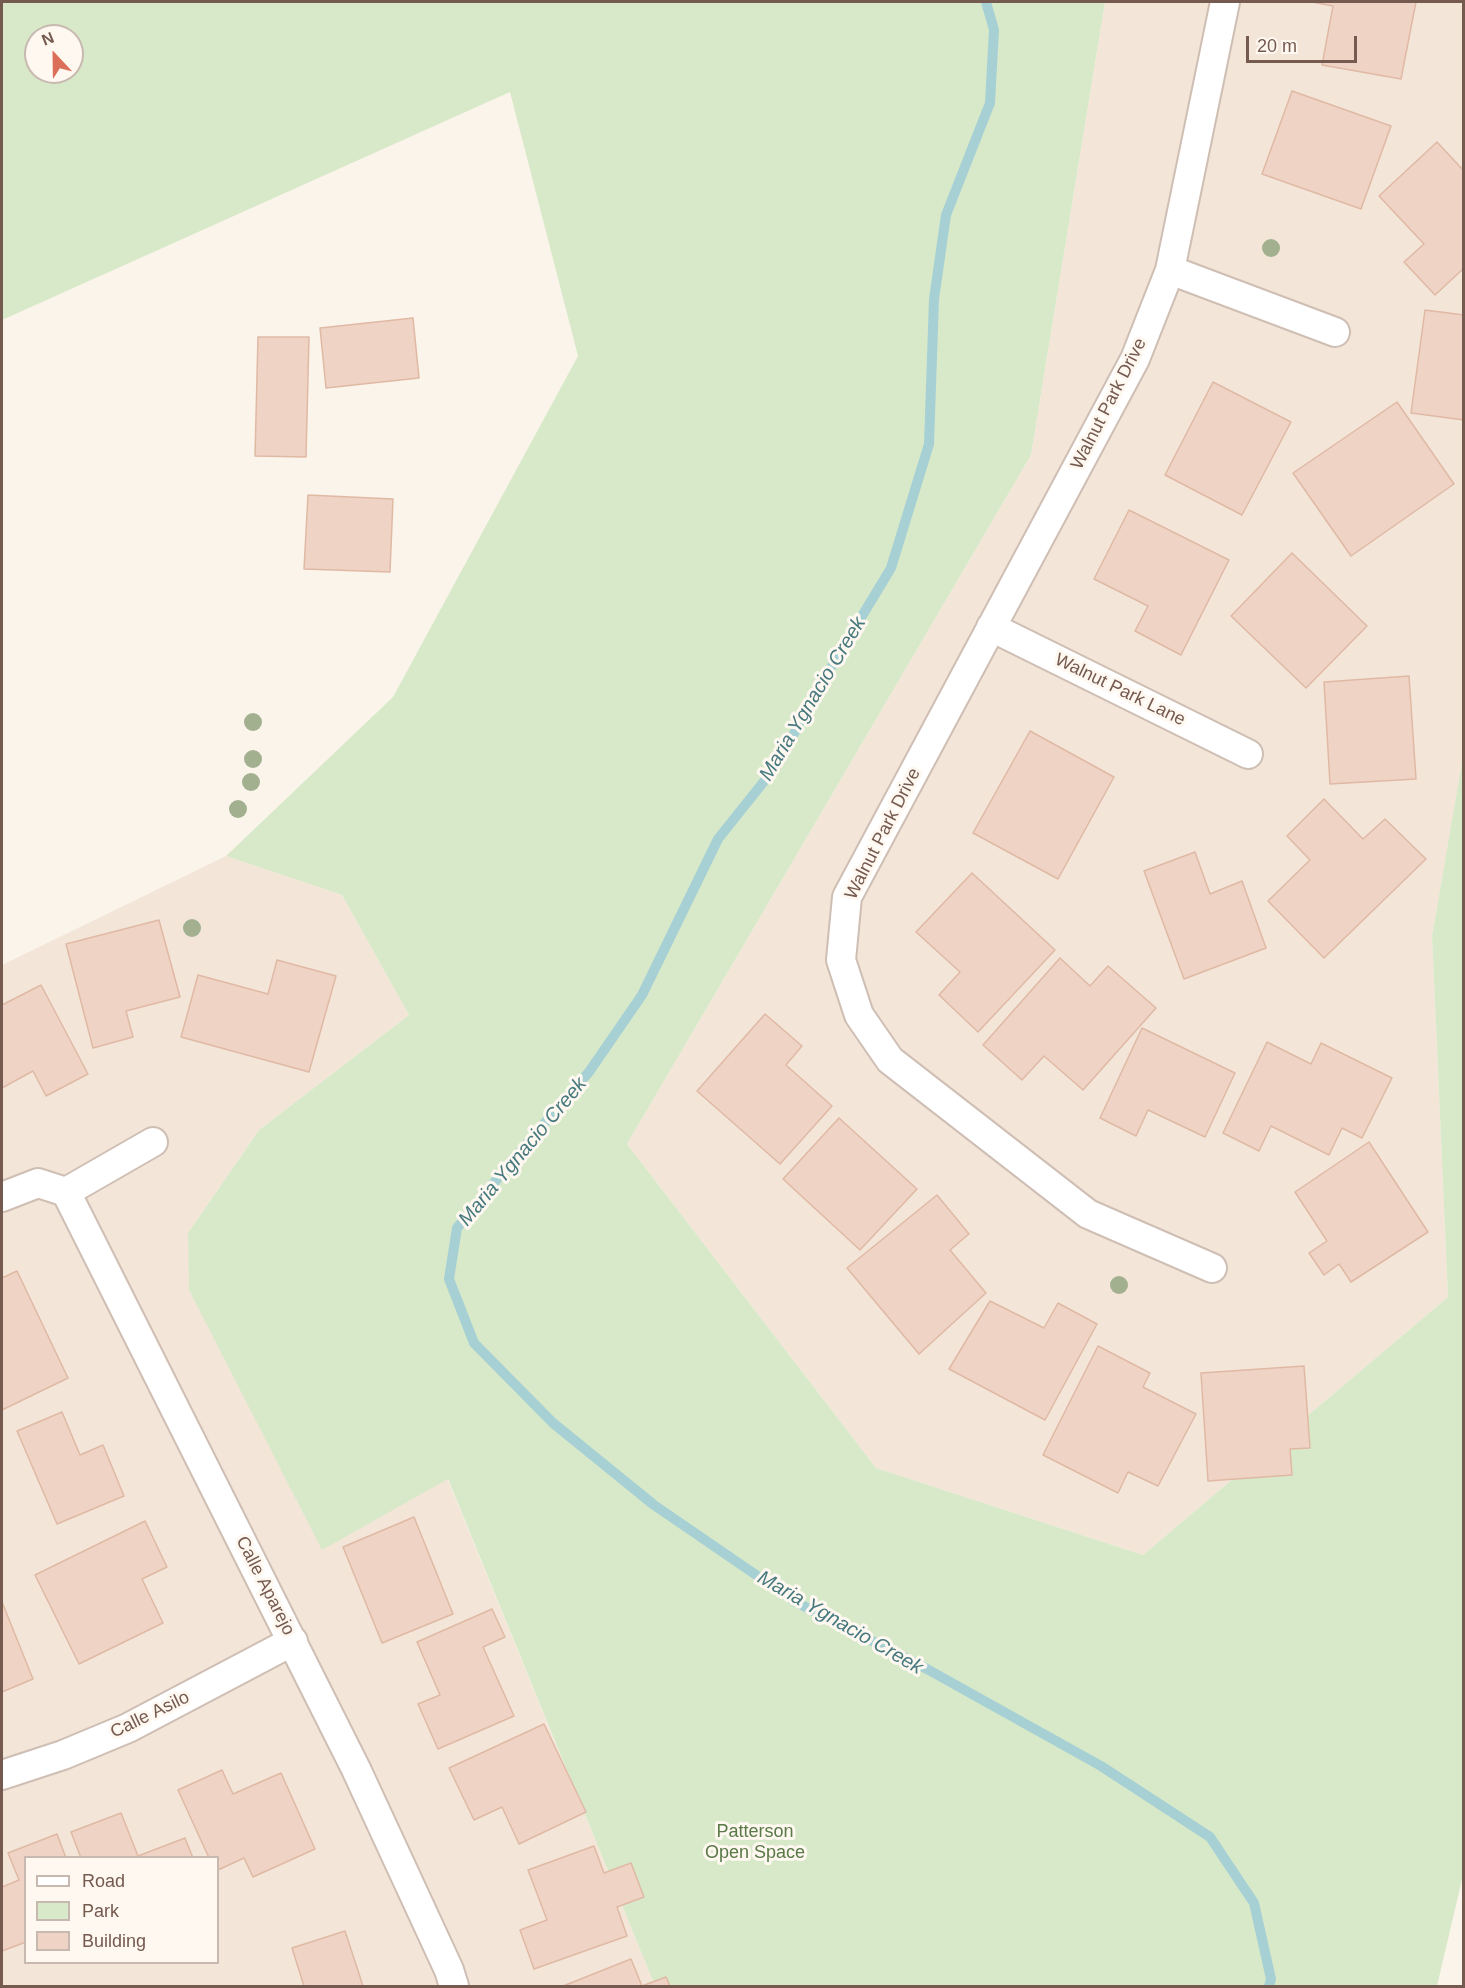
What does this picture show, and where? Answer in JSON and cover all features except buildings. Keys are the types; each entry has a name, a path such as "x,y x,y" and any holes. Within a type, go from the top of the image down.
{"street":[{"name":"Walnut Park Drive","path":"1212,1268 1088,1214 890,1060 859,1015 841,960 847,897 1135,359 1170,270 1225,2"},
{"path":"1170,270 1335,332"},
{"name":"Walnut Park Lane","path":"991,627 1248,754"},
{"path":"2,1197 38,1183 66,1192 153,1142"},
{"name":"Calle Aparejo","path":"66,1192 356,1769 449,1970 454,1986"},
{"name":"Calle Asilo","path":"2,1775 63,1755 128,1728 293,1641"}],"shaded area":[{"path":"1105,2 1463,2 1464,757 1432,936 1448,1297 1143,1555 876,1468 627,1144 1031,455"},
{"path":"226,856 342,895 409,1015 259,1130 188,1233 447,1478 655,1986 2,1986 2,965"}],"green space":[{"name":"Patterson Open Space","path":"2,2 1105,2 1031,455 627,1144 876,1468 1143,1555 1448,1297 1432,936 1463,757 1464,1871 1437,1986 655,1986 448,1479 322,1550 189,1290 188,1233 259,1130 409,1015 342,895 226,856 393,697 578,356 510,92 2,320"}],"waterway":[{"name":"Maria Ygnacio Creek","path":"986,2 994,30 990,103 946,215 934,299 929,444 891,568 818,689 777,765 718,839 642,995 589,1072 457,1228 449,1279 474,1343 553,1423 654,1505 794,1601 927,1669 1101,1766 1210,1837 1254,1903 1271,1979 1269,1986"}]}
